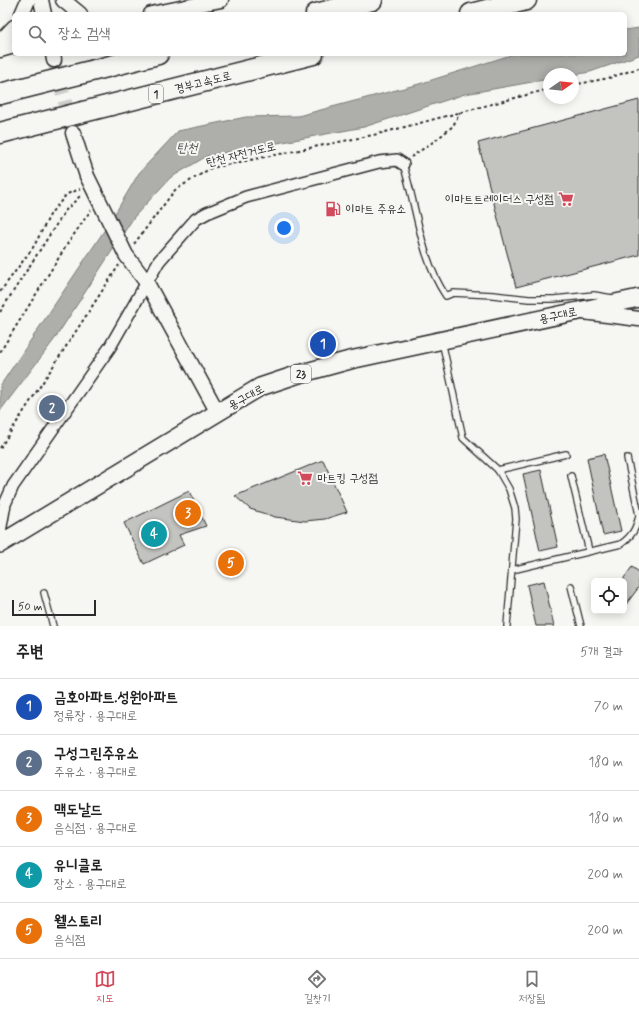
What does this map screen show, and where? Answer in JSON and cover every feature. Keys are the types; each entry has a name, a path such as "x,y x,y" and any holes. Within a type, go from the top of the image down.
{"highway":[{"path":"324,12 372,0"},
{"path":"479,12 526,0"},
{"path":"0,94 150,56"},
{"name":"경부고속도로","path":"0,133 305,56"}],"main road":[{"name":"용구대로","path":"0,544 260,387 299,374 350,360 634,299"}],"street":[{"path":"23,12 28,0"},
{"path":"41,0 44,12"},
{"path":"63,0 78,12"},
{"path":"161,12 221,0"},
{"path":"0,42 12,29"},
{"path":"0,50 12,47"},
{"path":"73,133 87,176 126,254 147,283 218,413"},
{"path":"0,532 5,504 13,486 110,347 159,261 196,219 207,212 246,197 379,162 397,160 404,165"},
{"path":"576,312 639,319"}],"lane":[{"path":"404,165 436,282 446,296 453,293 529,299 594,296 634,299"},
{"path":"442,341 463,438 498,470 509,489 515,508 516,519 507,626"},
{"path":"498,470 566,454"},
{"path":"512,570 621,544 630,537 636,528 639,516 626,458"},
{"path":"571,476 589,551"},
{"path":"571,586 581,626"},
{"path":"44,593 53,626"}],"path":[{"path":"579,84 609,78 639,68"},
{"name":"탄천 자전거도로","path":"0,448 126,254 176,190 211,168 378,134 543,91"},
{"path":"404,165 413,155 436,140 453,126 460,112"},
{"path":"0,292 34,246 51,213 67,194 91,184"},
{"path":"0,312 65,211 91,184"},
{"path":"0,352 68,242 101,204"}],"water":[{"name":"탄천","path":"639,28 639,55 590,72 579,74 579,68 543,68 543,80 465,94 364,127 207,156 170,178 134,217 54,340 0,411 0,386 110,222 139,173 178,131 246,117 298,116 419,84 508,56 627,56 627,30"}],"building":[{"name":"이마트트레이더스 구성점","path":"639,100 639,255 516,287 478,143"},
{"path":"604,454 621,531 603,535 587,458"},
{"name":"마트킹 구성점","path":"323,460 347,512 325,519 305,521 275,517 250,509 235,496"},
{"path":"541,470 558,547 540,551 523,474"},
{"path":"189,491 206,526 179,535 184,545 144,564 124,523"},
{"path":"632,567 639,572 639,587 627,603 627,578 624,578"},
{"path":"544,581 554,626 536,626 527,585"}],"tunnel":[{"path":"54,60 73,133"}],"place":[{"name":"이마트트레이더스 구성점","path":"566,199"},
{"name":"이마트 주유소","path":"333,209"},
{"name":"금호아파트.성원아파트","path":"323,344"},
{"name":"구성그린주유소","path":"52,408"},
{"name":"마트킹 구성점","path":"305,478"},
{"name":"맥도날드","path":"188,513"},
{"name":"유니클로","path":"154,534"},
{"name":"웰스토리","path":"231,563"}]}
